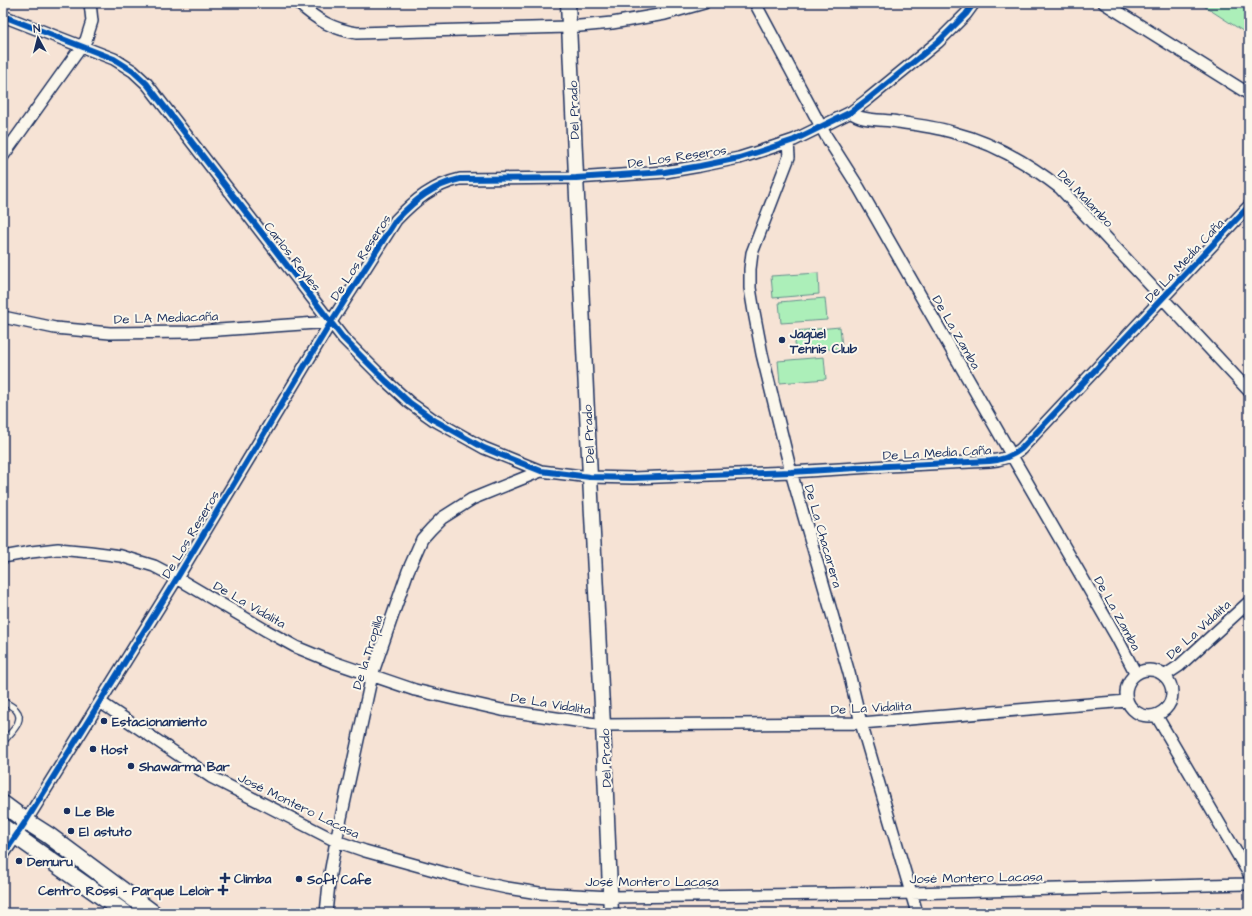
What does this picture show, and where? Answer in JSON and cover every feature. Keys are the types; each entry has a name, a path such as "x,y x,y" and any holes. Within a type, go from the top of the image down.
{"main road":[{"path":"3,804 48,835 153,913"},
{"path":"9,832 125,913"}],"street":[{"path":"3,156 82,48 92,21 90,3"},
{"path":"298,3 319,20 332,27 343,31 357,33 570,27 612,23 665,14 704,3"},
{"name":"Del Prado","path":"568,3 611,913"},
{"name":"De La Zamba","path":"755,3 821,126 859,188 1116,636 1136,674"},
{"name":"De Los Reseros","path":"3,855 9,832 26,821 178,578 331,322 396,220 409,206 433,188 450,181 460,179 576,178 665,172 739,158 788,142 851,112 868,100 938,42 966,14 974,3"},
{"path":"1104,3 1249,94"},
{"name":"Carlos Reyles","path":"3,16 82,48 114,59 124,64 146,84 343,338 410,403 434,420 484,448 512,461 540,471 590,477"},
{"name":"Del Malambo","path":"851,112 854,115 861,117 955,132 1012,155 1028,164 1060,188 1249,391"},
{"name":"De La Chacarera","path":"788,142 789,157 752,253 750,288 762,354 791,472 849,673 861,723 917,913"},
{"name":"De La Media Caña","path":"590,477 633,478 791,472 990,461 1000,460 1012,456 1021,449 1249,206"},
{"name":"De LA Mediacaña","path":"3,318 56,328 110,333 190,332 331,322"},
{"name":"De la Tropilla","path":"326,913 330,874 336,841 372,675 408,570 422,539 442,518 472,499 540,471"},
{"name":"De La Vidalita","path":"3,557 58,549 121,556 154,566 178,578 296,647 330,661 415,690 465,702 502,710 603,725 861,723 1127,701"},
{"name":"De La Vidalita","path":"1164,676 1179,666 1249,602"},
{"path":"1147,670 1164,676 1170,686 1171,698 1166,708 1156,715 1150,716 1138,714 1129,706 1126,689 1128,683 1136,674 1147,670"},
{"name":"José Montero Lacasa","path":"100,702 211,777 336,841 365,851 470,880 507,888 539,893 610,897 911,893 1249,883"},
{"path":"1156,715 1249,874"}],"lane":[{"path":"3,701 16,710 20,716 19,722 3,742"}],"green space":[{"path":"1199,3 1249,3 1249,35"},
{"path":"818,273 819,294 773,298 771,276"},
{"path":"825,298 827,320 781,323 779,302"},
{"path":"840,327 842,348 796,352 794,331"},
{"path":"824,357 826,379 780,383 778,361"}],"cycle path":[{"path":"3,855 26,821 177,578 331,322 396,220 410,206 433,189 460,179 576,178 665,172 739,158 794,140 851,112 867,100 938,42 966,14 974,3"},
{"path":"3,16 114,59 133,71 147,84 343,338 386,381 410,403 434,420 484,448 541,471 590,477 633,478 791,472 990,461 1006,458 1021,449 1249,206"}],"place":[{"name":"Jagüel Tennis Club","path":"782,340"},
{"name":"Estacionamiento","path":"104,721"},
{"name":"Host","path":"93,749"},
{"name":"Shawarma Bar","path":"131,766"},
{"name":"Le Ble","path":"67,811"},
{"name":"El astuto","path":"71,831"},
{"name":"Demuru","path":"19,861"},
{"name":"Climba","path":"225,878"},
{"name":"Soft Cafe","path":"299,879"},
{"name":"Centro Rossi - Parque Leloir","path":"223,890"}]}
